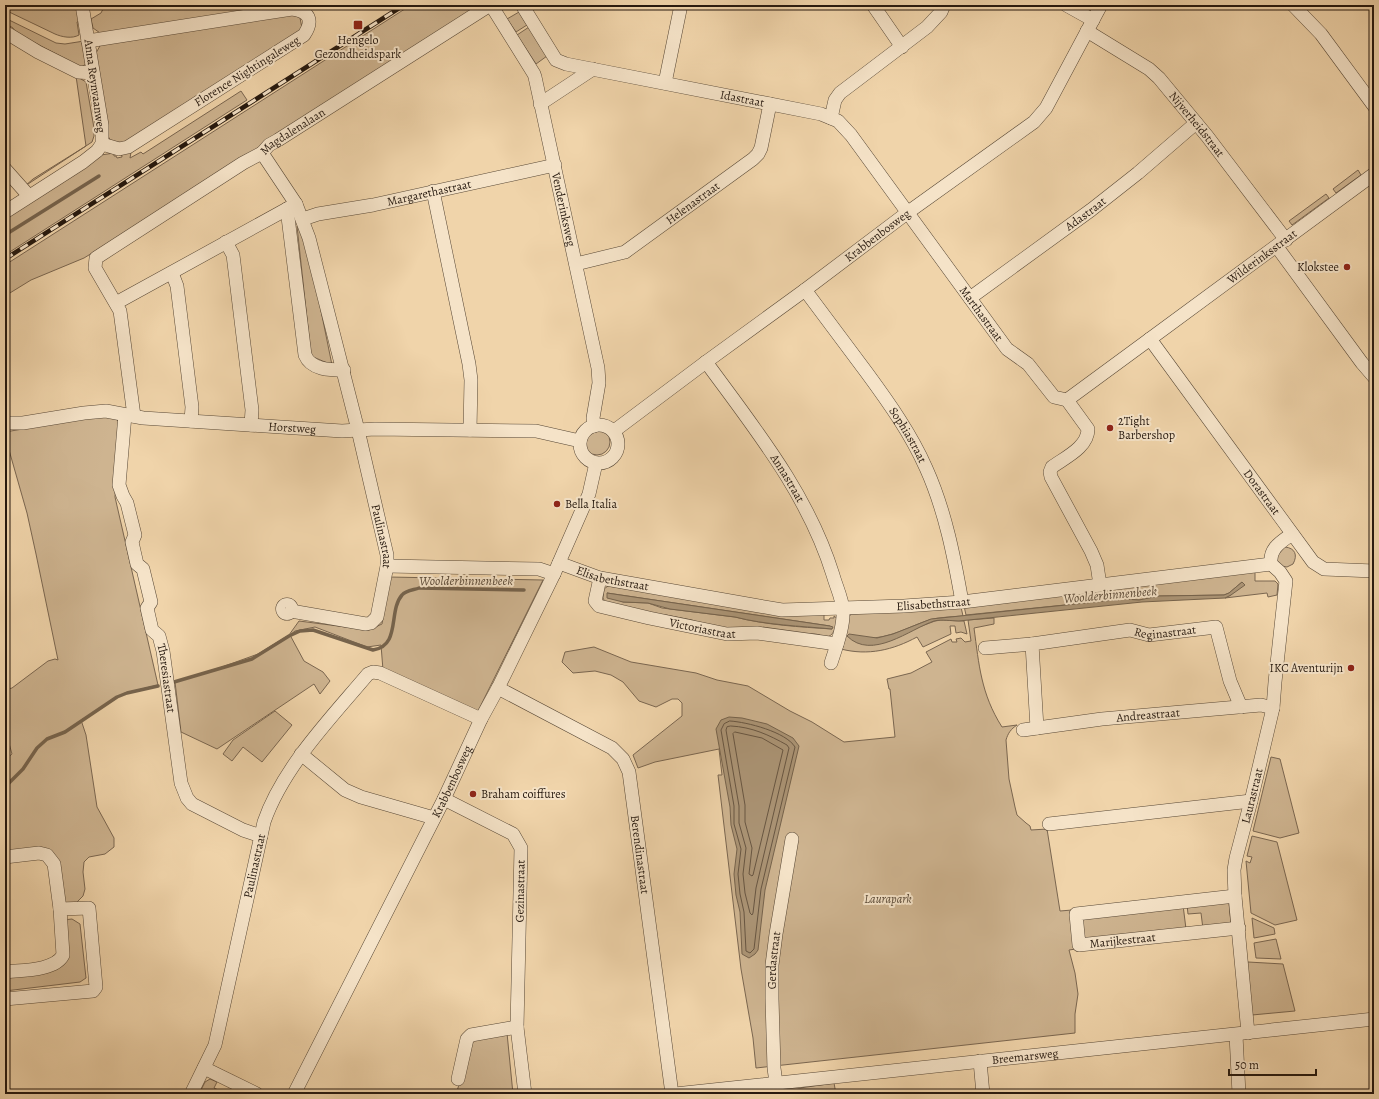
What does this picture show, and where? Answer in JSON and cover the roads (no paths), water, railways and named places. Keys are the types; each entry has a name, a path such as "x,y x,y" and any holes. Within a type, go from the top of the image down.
{"street":[{"name":"Anna Reynvaanweg","path":"5,212 83,162 102,144 102,125 82,5"},
{"name":"Venderinksweg","path":"490,5 534,74 598,368 599,384 593,418 594,426"},
{"name":"Magdalenalaan","path":"96,258 243,162 262,153 273,142 490,5"},
{"path":"522,5 556,60 566,64 594,69"},
{"path":"665,83 681,5"},
{"path":"873,5 902,47"},
{"path":"831,118 835,100 840,93 927,28 941,12 944,5"},
{"name":"Nijverheidstraat","path":"1066,5 1090,26 1159,78 1196,123 1281,243 1362,363 1374,377"},
{"name":"Krabbenbosweg","path":"614,432 907,213 1034,122 1046,108 1102,5"},
{"path":"1293,5 1321,34 1374,106"},
{"name":"Florence Nightingaleweg","path":"88,41 292,9 302,10 307,15 309,21 309,28 304,35 128,147 119,149 102,144"},
{"path":"5,32 38,52 78,72 94,72"},
{"path":"540,104 594,69"},
{"name":"Idastraat","path":"594,69 821,114 838,121 851,135 907,213"},
{"name":"Helenastraat","path":"576,264 625,252 752,159 758,154 761,148 770,104"},
{"name":"Adastraat","path":"970,298 1045,245 1091,210 1138,173 1196,123"},
{"name":"Paulinastraat","path":"262,153 291,207 303,219 309,238 344,370 387,555 377,617 371,623 366,624 291,611"},
{"name":"Margarethastraat","path":"303,219 318,214 367,206 555,165"},
{"path":"5,170 29,196"},
{"name":"Wilderinksstraat","path":"1067,400 1374,174"},
{"path":"433,191 469,364 471,380 470,430"},
{"path":"116,303 291,207"},
{"name":"Paulinastraat","path":"291,207 305,355 311,364 328,371 344,370"},
{"name":"Marthastraat","path":"907,213 1007,349 1028,364 1054,397 1067,400"},
{"path":"226,242 233,255 252,410 252,425"},
{"name":"Theresiastraat","path":"96,258 95,268 120,311 129,416 119,485 127,503 135,535 132,542 136,564 143,569 151,602 147,608 152,630 159,636 163,651 181,783 187,798 192,804 243,830 261,836"},
{"path":"172,273 177,286 192,407 191,421"},
{"name":"Sophiastraat","path":"805,290 885,399 911,438 919,453 940,506 951,546 962,602"},
{"name":"Dorastraat","path":"1150,339 1313,562 1324,569 1374,571"},
{"name":"Annastraat","path":"706,362 773,453 807,512 816,529 843,609"},
{"path":"1067,400 1088,429 1088,433 1085,443 1052,467 1050,472 1051,477 1095,559 1100,585"},
{"name":"Horstweg","path":"5,423 106,411 143,418 342,431 536,431 580,441"},
{"path":"594,426 604,426 614,432 618,442 617,450 615,454 605,462 596,463 587,459 582,454 580,441 584,432 594,426"},
{"name":"Krabbenbosweg","path":"294,1094 434,818 481,719 557,569 589,494 596,463"},
{"path":"1271,564 1270,558 1272,551 1277,545 1292,534"},
{"name":"Elisabethstraat","path":"386,566 557,569 782,610 843,609 962,602 1271,564"},
{"name":"Laurastraat","path":"1239,1094 1242,1034 1239,928 1235,896 1234,870 1273,708 1286,581 1280,572 1271,564"},
{"name":"Victoriastraat","path":"600,578 596,601 599,606 727,634 757,633 837,644"},
{"path":"832,663 842,622 843,609"},
{"name":"Reginastraat","path":"985,648 1032,644 1130,630 1149,635 1216,627 1230,682 1241,707"},
{"path":"1032,644 1038,728"},
{"name":"Paulinastraat","path":"191,1094 211,1054 217,1036 261,836 270,805 288,773 302,754 368,674 373,672 378,672 481,719"},
{"name":"Berendinastraat","path":"498,688 612,748 625,762 629,772 672,1094"},
{"name":"Andreastraat","path":"1023,730 1102,719 1261,705 1273,708"},
{"path":"302,754 345,790 361,797 434,818"},
{"name":"Gezinastraat","path":"444,798 513,834 521,848 517,1027 525,1094"},
{"path":"1049,824 1251,801"},
{"name":"Gerdastraat","path":"776,1083 772,965 792,839"},
{"path":"5,857 39,853 47,855 54,864 60,909 63,955 55,964 45,967 5,972"},
{"name":"Marijkestraat","path":"1235,896 1076,914 1079,946 1239,928"},
{"path":"5,999 93,991 96,986 89,908 60,909"},
{"name":"Breemarsweg","path":"675,1094 756,1089 776,1083 1374,1019"},
{"path":"458,1079 467,1039 471,1035 517,1027"},
{"path":"980,1062 983,1094"},
{"path":"204,1068 257,1094"}],"water":[{"path":"1242,582 1245,585 1225,598 1142,602 959,621 937,620 891,641 879,644 868,645 857,643 847,636 849,634 877,638 893,634 931,619 1124,599 1139,600 1159,596 1224,595 1229,593"},
{"path":"607,593 833,627 832,629 771,624 735,617 670,609 648,603 623,602 607,598"},
{"path":"729,717 742,718 767,724 793,738 799,746 765,890 758,950 749,958 742,954 740,912 736,895 734,874 737,849 731,825 730,807 716,729 721,720"}],"waterway":[{"path":"5,235 99,176"},
{"name":"Woolderbinnenbeek","path":"174,682 252,659 289,636 300,631 313,630 373,650 382,647 391,635 398,602 402,595 408,591 419,588 524,590"},
{"name":"Woolderbinnenbeek","path":"5,787 23,769 37,748 47,739 65,732 117,697 127,693 158,686"}],"railway":[{"path":"5,259 404,5"}],"place":[{"name":"Hengelo Gezondheidspark","path":"358,25"},
{"name":"Klokstee","path":"1347,267"},
{"name":"2Tight Barbershop","path":"1110,428"},
{"name":"Bella Italia","path":"557,504"},
{"name":"IKC Aventurijn","path":"1351,668"},
{"name":"Braham coiffures","path":"473,794"}],"park label":[{"name":"Laurapark","path":"888,899"}]}
